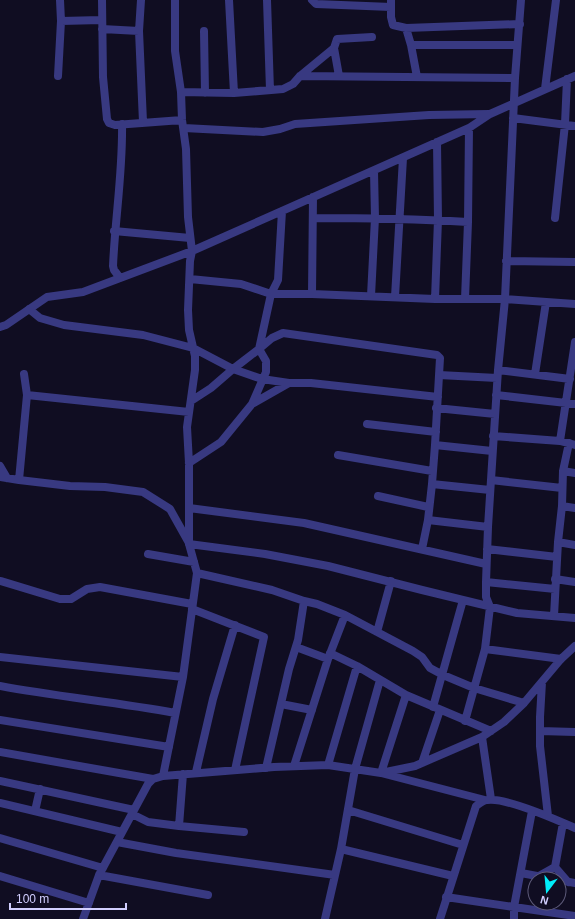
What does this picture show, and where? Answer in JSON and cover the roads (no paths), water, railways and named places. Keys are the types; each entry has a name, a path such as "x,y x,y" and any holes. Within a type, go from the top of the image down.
{"street":[{"path":"58,76 61,21 60,0"},
{"path":"102,0 103,77 107,119 109,123 114,125 143,122 183,124 263,132 302,123 429,115 490,114"},
{"path":"141,0 139,31 143,122"},
{"path":"175,0 175,51 181,92 186,149 188,216 192,251 190,261 188,314 189,330 195,356 195,370 187,427 189,463 189,544"},
{"path":"229,0 234,93"},
{"path":"267,0 270,90"},
{"path":"312,0 316,4 391,3 391,17 393,25 406,28 520,24"},
{"path":"466,721 485,649 490,607 486,597 486,564 497,378 505,299 515,78 521,0"},
{"path":"545,89 556,0"},
{"path":"61,21 102,25 139,31"},
{"path":"406,28 417,77"},
{"path":"204,31 205,93"},
{"path":"339,76 334,48 337,39 372,37"},
{"path":"411,46 517,45"},
{"path":"181,92 234,93 283,89 293,84 300,76 334,48"},
{"path":"300,76 515,78"},
{"path":"0,327 47,297 83,292 192,251 469,128 490,114 514,105 571,78"},
{"path":"555,218 571,78"},
{"path":"513,118 575,126"},
{"path":"120,278 113,266 114,231 123,143 122,124"},
{"path":"465,299 469,128"},
{"path":"435,299 438,220 437,142"},
{"path":"395,297 403,158"},
{"path":"371,296 375,218 374,171"},
{"path":"312,294 313,197"},
{"path":"189,463 221,442 252,404 266,372 266,361 259,349 271,294 278,280 282,211"},
{"path":"313,218 375,218 468,222"},
{"path":"114,231 190,238"},
{"path":"506,261 575,262"},
{"path":"190,279 241,284 271,294 312,294 435,299 505,299 575,304"},
{"path":"535,374 546,302"},
{"path":"29,309 40,318 64,325 142,335 193,348 233,369 262,379 289,383 311,383 438,397"},
{"path":"191,401 211,388 272,338 283,333 437,355 440,358 432,484 428,507 428,520 422,549"},
{"path":"560,441 575,342"},
{"path":"498,370 570,379"},
{"path":"19,480 27,395 24,374"},
{"path":"439,375 497,378"},
{"path":"252,404 289,383"},
{"path":"27,395 189,412"},
{"path":"496,395 575,404"},
{"path":"436,408 495,414"},
{"path":"367,424 436,432"},
{"path":"493,436 560,441 572,444 563,471 554,616"},
{"path":"435,444 492,451"},
{"path":"338,455 432,471"},
{"path":"0,466 3,477 19,480 70,486 105,487 143,492 170,509 189,544 197,573 183,677 163,776"},
{"path":"563,471 575,473"},
{"path":"491,480 562,488"},
{"path":"432,484 490,490"},
{"path":"378,496 428,507"},
{"path":"562,506 575,508"},
{"path":"189,508 304,523 486,564"},
{"path":"428,520 488,527"},
{"path":"558,542 575,545"},
{"path":"189,544 265,554 312,563 392,581 517,613 575,618"},
{"path":"487,549 557,557"},
{"path":"148,554 194,562"},
{"path":"197,573 272,590 317,604 345,615 413,651 422,657 430,668 443,675 474,688 524,703"},
{"path":"556,579 575,582"},
{"path":"1,581 60,599 72,599 87,589 100,588 192,607 264,637 235,770"},
{"path":"377,632 392,581"},
{"path":"486,582 555,589"},
{"path":"422,763 463,600"},
{"path":"266,768 296,647 304,601"},
{"path":"294,766 329,656 345,615"},
{"path":"196,772 213,699 235,625"},
{"path":"381,773 415,766 482,737 504,722 524,703 561,658 575,646"},
{"path":"296,647 329,656 357,666 406,695 491,731"},
{"path":"485,649 561,658"},
{"path":"0,657 183,677"},
{"path":"328,765 357,666"},
{"path":"325,919 341,849 355,769 380,680"},
{"path":"542,682 540,746 548,816"},
{"path":"0,686 175,713"},
{"path":"381,773 406,695"},
{"path":"281,704 312,710"},
{"path":"0,720 169,747"},
{"path":"540,731 575,732"},
{"path":"482,737 488,800"},
{"path":"0,752 153,779 163,776 196,772 328,765 381,773 488,800 501,801 532,810 575,828"},
{"path":"180,826 183,774"},
{"path":"83,919 101,871 148,784 153,779"},
{"path":"0,781 40,789 133,812 148,822 244,832"},
{"path":"35,812 40,789"},
{"path":"440,919 446,896 476,806 488,800"},
{"path":"0,803 122,832"},
{"path":"348,810 463,845"},
{"path":"514,919 514,907 532,810"},
{"path":"547,871 554,867 563,823"},
{"path":"0,838 101,871 208,895"},
{"path":"116,842 176,853 335,875"},
{"path":"341,849 453,876"},
{"path":"554,867 572,883"},
{"path":"521,873 527,874"},
{"path":"0,876 89,903"},
{"path":"446,896 575,916"}]}
